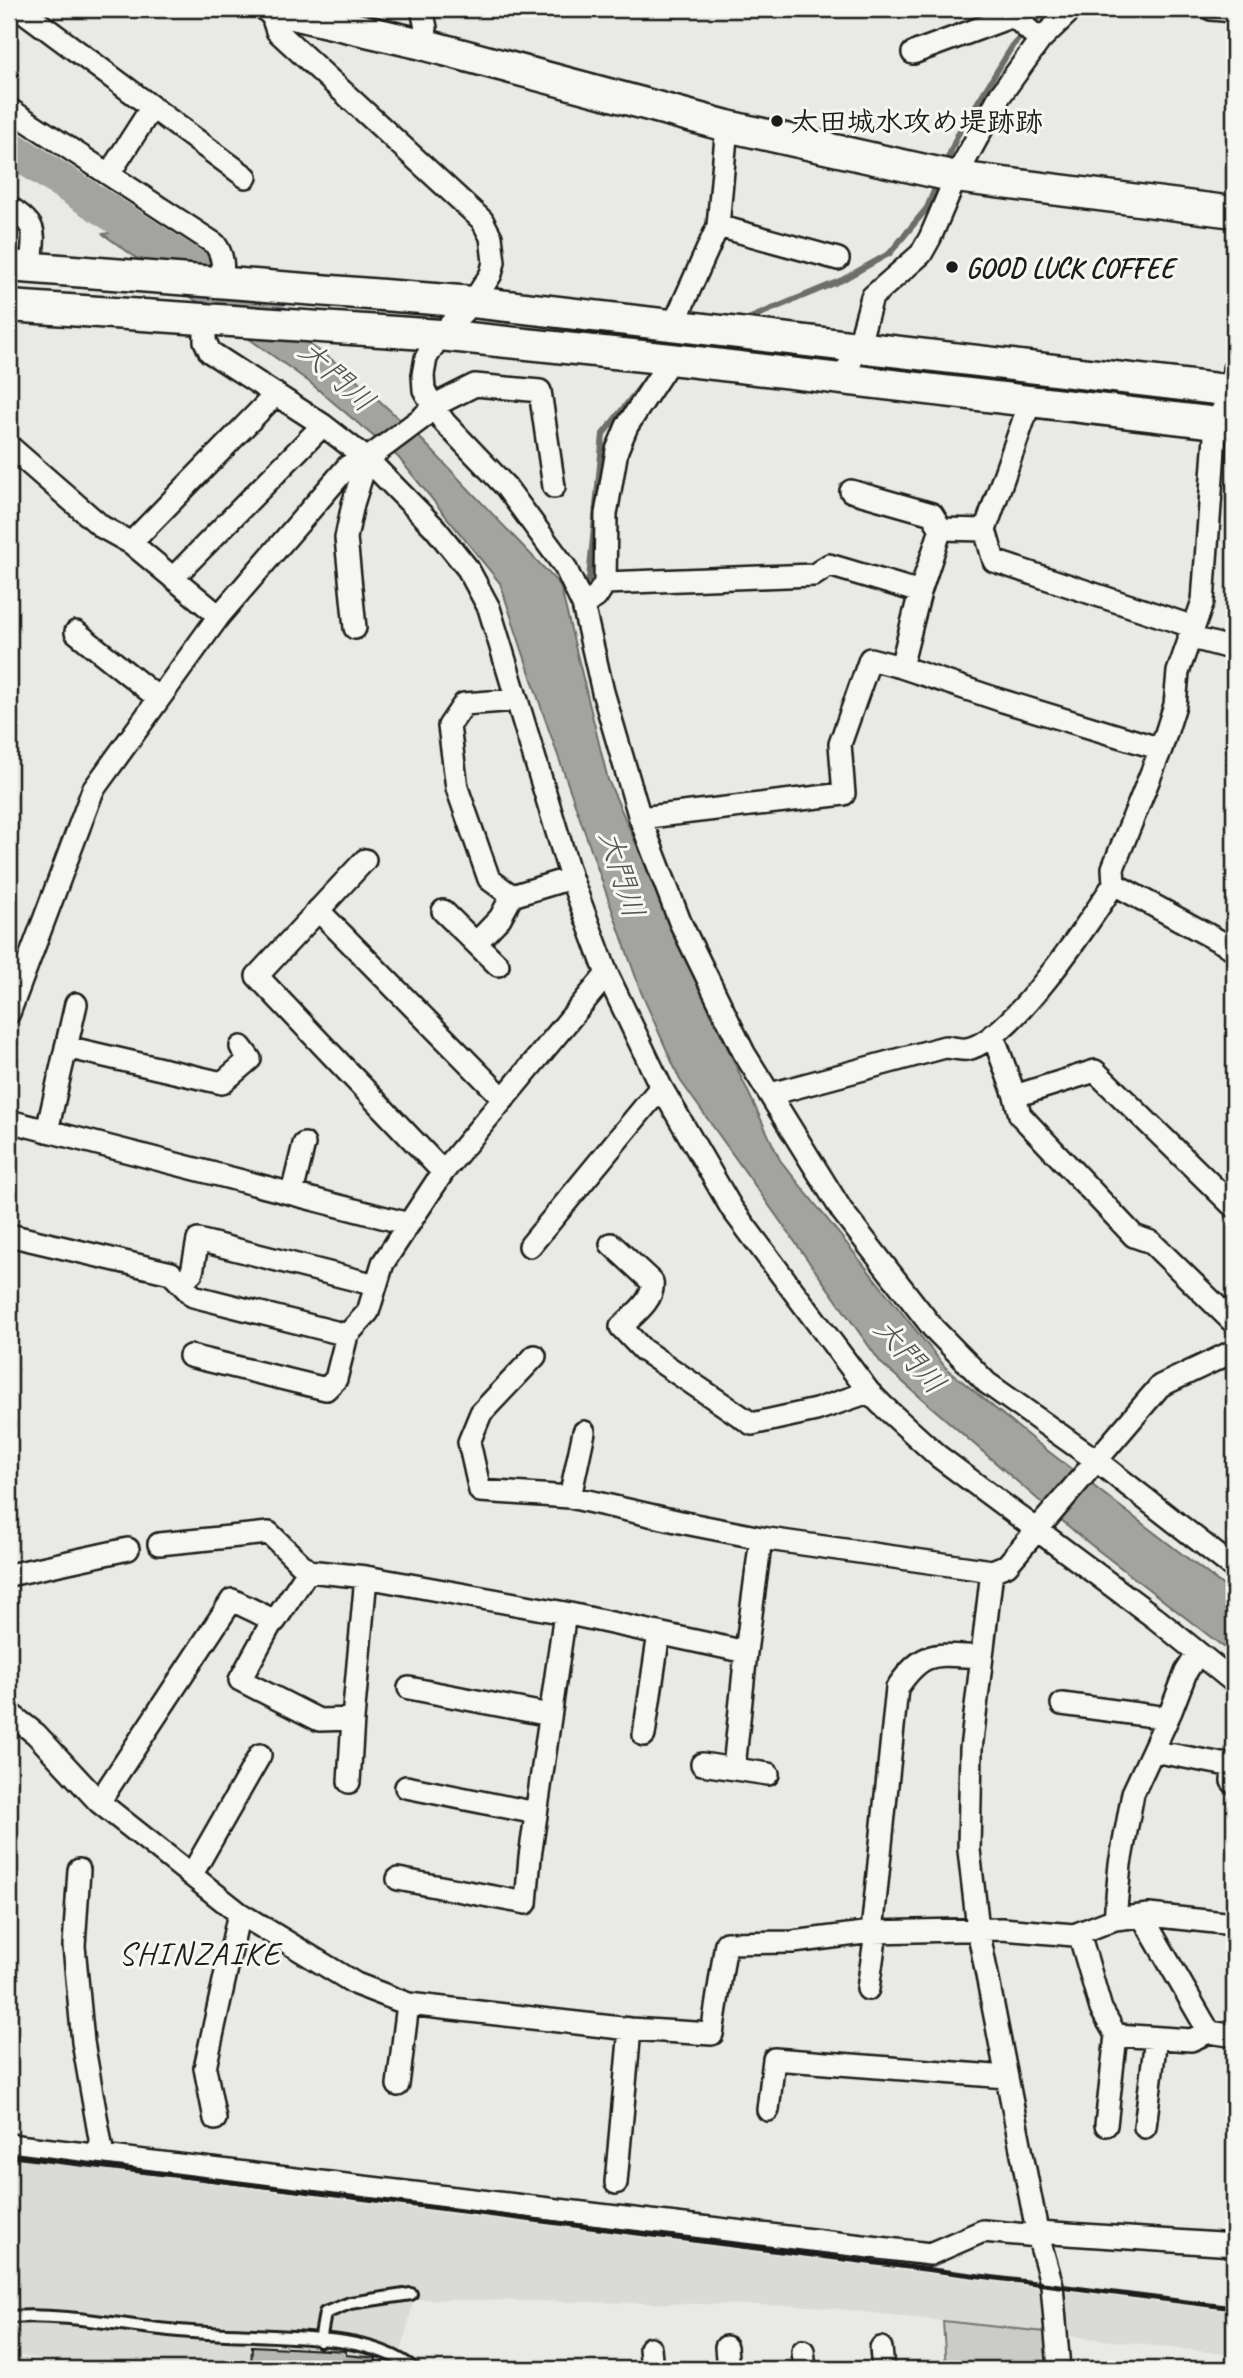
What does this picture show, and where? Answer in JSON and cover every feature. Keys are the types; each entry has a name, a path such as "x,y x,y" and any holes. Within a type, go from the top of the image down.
{"street":[{"path":"20,9 246,177"},
{"path":"1234,212 956,177 727,126 422,44 275,9 274,22 277,31 482,220 491,237 494,262 486,285 440,335 426,358 423,375 427,412 506,488 565,567 583,605 603,692 640,818 680,922 744,1053 842,1211 933,1328 987,1383 1234,1568"},
{"path":"422,9 426,28 422,44"},
{"path":"842,380 858,348 872,297 920,254 930,238 956,177 999,97 1040,40 1072,9"},
{"path":"1211,9 1234,11"},
{"path":"913,53 1013,11 1040,40"},
{"path":"109,174 152,107"},
{"path":"9,109 215,244 223,261 222,281"},
{"path":"673,326 718,226 727,126"},
{"path":"9,207 31,223 33,230 20,267 473,302 858,348 1233,384 1225,424 1203,601 1178,672 1175,705 1161,749 1113,868 1114,884 1079,938 1015,1017 993,1035 967,1049 945,1047 771,1094"},
{"path":"718,226 838,259"},
{"path":"9,306 440,335 671,359 1225,424"},
{"path":"205,318 205,341 210,352 369,457 435,528 468,569 489,607 571,878 607,974 661,1087 732,1209 869,1392 938,1456 1040,1526 1234,1682"},
{"path":"583,605 596,597 605,583 606,514 617,450 627,426 671,359"},
{"path":"9,1013 93,790 219,616 348,466 369,457 427,412 475,385 540,391 554,488"},
{"path":"131,543 276,394"},
{"path":"1030,402 985,530 993,561 1234,649"},
{"path":"173,578 323,425"},
{"path":"9,446 102,527 131,543 219,616"},
{"path":"355,628 346,538 353,504 369,457"},
{"path":"851,491 932,514 941,529 920,592 901,667"},
{"path":"941,529 985,530"},
{"path":"605,583 814,576 829,565 920,592"},
{"path":"76,632 158,698"},
{"path":"640,818 844,793 840,744 870,659 1161,749"},
{"path":"512,896 489,879 457,788 449,726 464,704 517,699"},
{"path":"365,860 257,975 443,1172"},
{"path":"476,943 500,918 512,896 571,878"},
{"path":"1114,884 1234,949"},
{"path":"318,910 504,1099"},
{"path":"443,911 498,965"},
{"path":"190,1356 326,1389 336,1379 347,1335 368,1312 383,1263 443,1172 607,974"},
{"path":"47,1131 76,1004"},
{"path":"993,1035 1020,1115 1134,1236 1151,1242 1234,1323"},
{"path":"66,1047 222,1083 250,1059 241,1047"},
{"path":"1015,1096 1095,1071 1232,1205 1234,1203"},
{"path":"530,1246 661,1087"},
{"path":"9,1121 409,1224"},
{"path":"292,1193 304,1144"},
{"path":"9,1236 171,1273 193,1296 347,1335"},
{"path":"181,1283 192,1272 198,1240 376,1285"},
{"path":"611,1244 652,1282 653,1290 621,1327 643,1350 752,1424 816,1410 869,1392"},
{"path":"535,1356 481,1413 469,1442 480,1491 570,1497 761,1538 992,1571 1007,1565 1160,1386 1234,1351"},
{"path":"570,1497 584,1432"},
{"path":"159,1544 269,1533 308,1571 366,1577 565,1613 746,1652"},
{"path":"734,1768 761,1538"},
{"path":"9,1575 128,1549"},
{"path":"308,1571 275,1621 273,1620 240,1680 318,1720 353,1719"},
{"path":"992,1571 971,1749 970,1850 978,1929 1038,2234 1052,2286 1059,2369"},
{"path":"349,1782 366,1577"},
{"path":"99,1802 232,1600 273,1620"},
{"path":"398,1879 526,1903 565,1613"},
{"path":"644,1735 659,1633"},
{"path":"1115,1919 1120,1864 1133,1793 1186,1672 1198,1653"},
{"path":"868,1989 897,1688 911,1666 936,1655 981,1657"},
{"path":"409,1688 550,1715"},
{"path":"1062,1704 1168,1718"},
{"path":"9,1713 36,1734 99,1802 239,1913 356,1984 408,2004 630,2029 712,2034 726,1943 793,1942 874,1932 1002,1928 1074,1935 1115,1919 1142,1916 1234,1924"},
{"path":"1153,1751 1233,1766 1234,1783"},
{"path":"192,1874 260,1755"},
{"path":"702,1764 768,1774"},
{"path":"406,1787 536,1813"},
{"path":"79,1870 74,1945 83,2042 103,2156"},
{"path":"215,2119 205,2068 239,1913"},
{"path":"1142,1916 1209,2032"},
{"path":"1079,1933 1101,2009 1116,2035 1106,2125"},
{"path":"398,2085 408,2004"},
{"path":"616,2183 630,2029"},
{"path":"1116,2035 1191,2040 1209,2032 1234,2034"},
{"path":"1145,2127 1156,2038"},
{"path":"768,2110 774,2059 1007,2077"},
{"path":"9,2145 930,2254 983,2231 1234,2245"},
{"path":"650,2347 652,2369"},
{"path":"726,2347 727,2369"}],"lane":[{"path":"320,2341 324,2313 350,2302 411,2294"},
{"path":"9,2316 346,2342 381,2351 404,2361 414,2369"}],"shaded area":[{"path":"9,2158 1234,2312 1234,2355 813,2306 414,2299 397,2369 131,2369 21,2356 19,2369 9,2369"},
{"path":"943,2321 1045,2332 1053,2369 946,2369"}],"water":[{"path":"142,227 345,369 422,440 560,585 608,780 706,1002 780,1160 946,1368 1031,1438 1234,1594 1234,1655 1081,1537 881,1363 680,1080 641,992 500,583 398,457 308,381 103,234"}],"building":[{"path":"252,2346 346,2351 346,2355 376,2358 376,2369 251,2369"}],"waterway":[{"path":"944,168 957,136 1013,45 1047,9"},
{"name":"大門川","path":"9,147 271,317 294,337"},
{"path":"741,322 842,280 890,253 927,208 938,181"},
{"path":"580,589 589,579 603,434 647,378"}],"railway":[{"path":"9,2154 1234,2308"}],"place":[{"name":"太田城水攻め堤跡跡","path":"777,121"},
{"name":"GOOD LUCK COFFEE","path":"952,267"}],"district":[{"name":"SHINZAIKE","path":"200,1953"}]}
